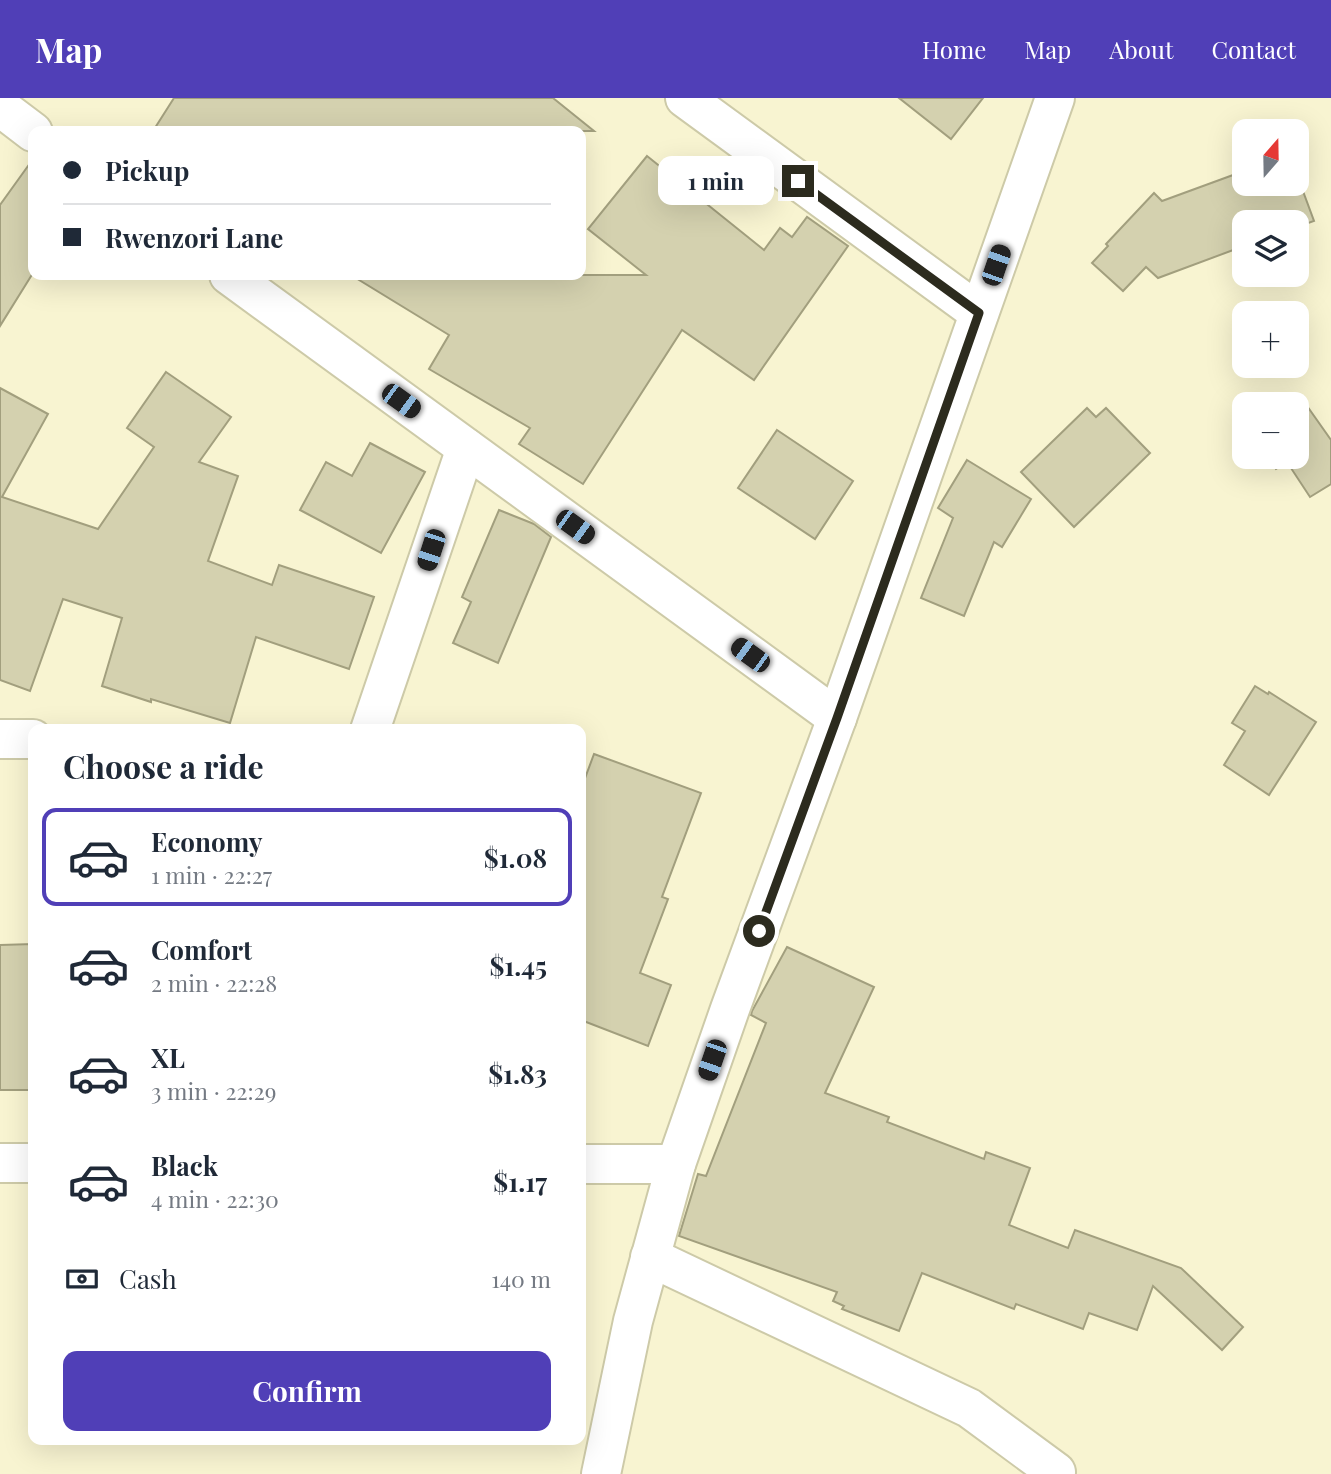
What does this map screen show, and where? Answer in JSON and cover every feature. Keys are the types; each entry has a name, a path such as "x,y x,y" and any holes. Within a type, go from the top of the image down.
{"street":[{"path":"685,98 979,313"},
{"path":"601,1474 633,1321 676,1164 837,718 1055,98"},
{"path":"0,107 28,128"},
{"path":"236,280 837,718"},
{"path":"372,724 466,448"},
{"path":"0,739 28,739"},
{"path":"0,1163 28,1163"},
{"path":"586,1164 676,1164"},
{"path":"650,1257 969,1408 1056,1472"}],"building":[{"path":"174,98 553,98 594,131 586,131 586,126 156,126"},
{"path":"899,98 983,98 951,139"},
{"path":"647,156 764,250 780,228 792,237 807,217 848,246 754,380 682,330 583,484 519,444 530,428 429,369 449,335 359,280 586,280 586,275 646,275 588,229"},
{"path":"28,166 29,280 0,326 0,205"},
{"path":"1232,175 1232,196 1305,196 1314,221 1309,223 1309,210 1232,210 1232,250 1158,278 1146,267 1123,291 1092,263 1108,246 1106,244 1154,193 1162,201"},
{"path":"166,372 231,417 199,462 238,476 208,561 272,585 279,565 374,597 349,669 256,637 230,723 102,686 122,618 63,599 30,691 0,680 0,388 48,414 2,497 98,529 154,447 127,428"},
{"path":"1087,408 1096,417 1106,408 1150,453 1074,527 1021,472"},
{"path":"1309,409 1331,440 1331,484 1310,497 1292,469 1309,469"},
{"path":"777,430 853,481 815,539 738,488"},
{"path":"370,443 425,472 381,553 300,510 326,462 352,476"},
{"path":"967,460 1031,499 1002,547 994,542 964,616 921,598 953,518 938,508"},
{"path":"499,510 534,524 551,537 498,663 453,643 471,602 462,597"},
{"path":"1255,686 1316,722 1269,795 1224,765 1245,731 1232,723"},
{"path":"594,754 701,793 662,897 668,899 640,973 671,985 648,1046 586,1022 586,776"},
{"path":"28,944 28,1090 0,1090 0,945"},
{"path":"787,947 874,987 825,1093 889,1117 887,1122 984,1159 986,1152 1030,1168 1009,1225 1068,1248 1075,1230 1181,1268 1243,1327 1222,1350 1153,1286 1137,1330 1089,1313 1083,1329 1016,1304 1014,1309 922,1273 899,1331 842,1309 844,1306 833,1301 837,1292 679,1236 698,1174 706,1176 766,1023 751,1015 752,1011"}],"route":[{"path":"759,931 979,313 798,181"}]}
